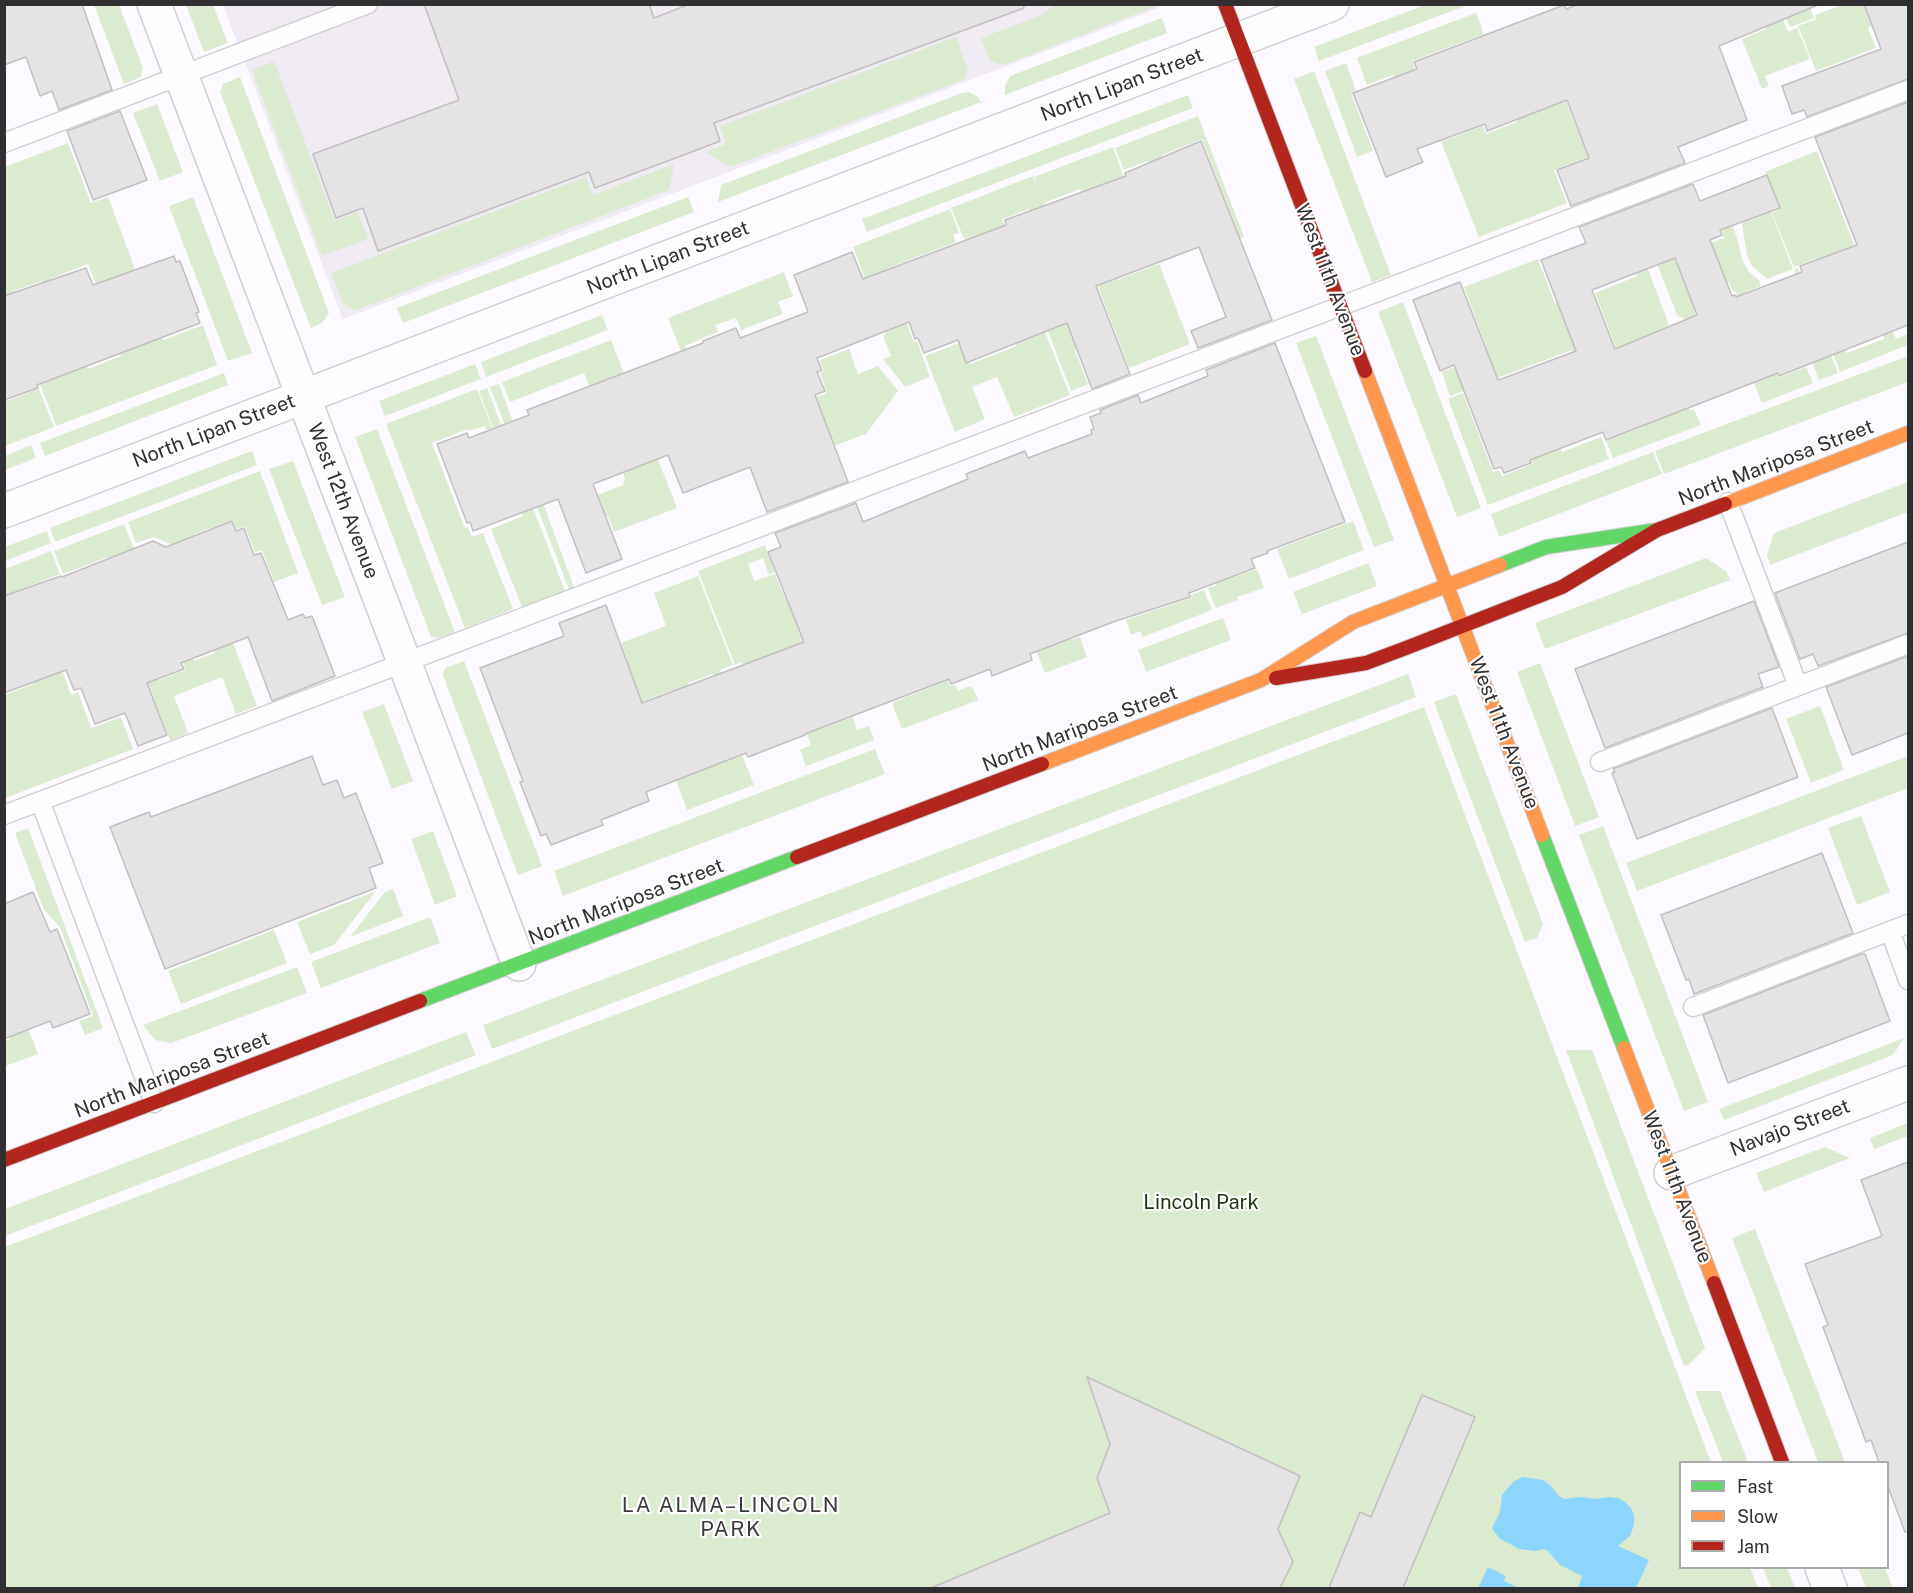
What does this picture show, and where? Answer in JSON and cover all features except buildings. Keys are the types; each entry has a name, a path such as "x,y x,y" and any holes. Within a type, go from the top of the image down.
{"street":[{"name":"West 12th Avenue","path":"154,4 519,964"},
{"name":"West 11th Avenue","path":"1225,4 1782,1461"},
{"name":"North Lipan Street","path":"4,511 1332,4"},
{"name":"North Mariposa Street","path":"1261,680 1366,663 1463,626 1562,587 1657,530 1908,433"},
{"name":"North Mariposa Street","path":"4,1160 1261,680 1353,622 1546,547 1657,530"},
{"name":"Navajo Street","path":"1671,1173 1908,1083"},
{"path":"1822,1569 1830,1588"}],"lane":[{"path":"4,143 368,4"},
{"path":"4,815 1908,90"},
{"path":"1728,502 1798,686"},
{"path":"1600,762 1908,644"},
{"path":"40,801 154,1103"},
{"path":"1693,1007 1908,924"},
{"path":"1890,931 1908,980"}],"shaded area":[{"path":"1158,4 1159,8 343,319 223,5"}],"green space":[{"path":"94,5 119,5 143,68 141,77 124,84"},
{"path":"186,5 213,5 228,43 204,52"},
{"path":"1054,5 1153,5 1154,7 1004,65 990,61 981,38 1042,15"},
{"path":"1425,5 1468,5 1319,61 1314,47"},
{"path":"1772,5 1777,5 1788,32 1797,28 1810,59 1765,76 1769,86 1762,89 1742,39 1766,29 1760,14"},
{"path":"1780,5 1809,5 1814,18 1790,27"},
{"path":"1842,5 1902,5 1905,14 1868,28 1876,48 1816,71 1798,26 1816,19 1815,15"},
{"path":"1476,13 1484,34 1412,61 1439,132 1402,98 1393,75 1367,85 1357,58"},
{"path":"1162,18 1167,33 1005,95 1005,86 1010,76"},
{"path":"1533,18 1588,157 1554,170 1567,203 1479,237 1441,142 1483,126 1486,134 1517,122 1510,104"},
{"path":"956,37 968,70 963,80 730,167 706,152 726,144 720,126"},
{"path":"274,61 335,221 358,212 368,239 322,256 252,70"},
{"path":"1346,63 1356,90 1351,93 1373,151 1357,157 1325,71"},
{"path":"1314,71 1391,275 1372,282 1294,79"},
{"path":"240,77 329,313 322,323 311,328 220,92 223,84"},
{"path":"968,92 978,97 981,102 718,202 721,185"},
{"path":"1188,95 1193,108 867,232 862,219"},
{"path":"157,104 183,172 160,181 133,113"},
{"path":"1198,116 1244,237 1240,238 1202,139 1162,155 1166,165 1150,171 1147,161 1124,170 1115,148"},
{"path":"68,143 91,203 108,197 146,298 99,292 88,264 50,279 51,283 44,285 42,281 13,291 14,296 7,298 5,292 5,167"},
{"path":"1113,147 1125,180 1083,196 1080,189 1044,203 1034,177"},
{"path":"1817,151 1861,262 1825,277 1817,258 1794,267 1772,213 1780,209 1765,172"},
{"path":"674,164 669,190 354,311 343,303 331,273 586,177 593,195"},
{"path":"1033,176 1048,211 1033,217 1029,209 1002,219 1009,238 977,250 972,237 964,239 951,208"},
{"path":"193,197 252,353 228,361 169,206"},
{"path":"688,197 694,212 403,323 397,308"},
{"path":"1667,202 1697,318 1689,321 1677,315 1656,261"},
{"path":"1726,208 1742,259 1748,271 1759,280 1761,286 1745,292 1749,302 1740,305 1729,282 1716,287 1700,247 1724,238 1715,212"},
{"path":"950,209 959,233 953,235 956,242 886,269 930,377 905,387 883,359 891,356 883,336 886,334 853,247"},
{"path":"1771,212 1793,269 1767,279 1752,266 1747,256 1742,223"},
{"path":"1009,241 1070,395 1014,417 997,377 972,387 985,419 955,432 925,356 962,342 970,364 1017,346 998,294"},
{"path":"1538,259 1555,303 1590,289 1610,341 1574,354 1572,350 1450,396 1442,372 1466,363 1463,355 1486,346 1464,287"},
{"path":"1644,259 1669,325 1658,330 1663,342 1617,350 1595,293 1637,276 1632,263"},
{"path":"1159,264 1190,344 1129,368 1098,286 1110,282 1106,271 1112,268 1117,280"},
{"path":"1798,268 1838,373 1819,380 1809,355 1825,349 1794,270"},
{"path":"784,272 793,296 778,302 783,314 741,330 736,318 715,325 718,332 685,346 688,354 683,356 668,318"},
{"path":"1810,292 1847,353 1884,339 1881,329 1892,330 1896,339 1908,334 1908,345 1840,372"},
{"path":"1403,302 1481,508 1457,517 1378,312"},
{"path":"1040,311 1114,334 1075,350 1088,384 1071,391"},
{"path":"602,315 608,330 486,377 481,362"},
{"path":"203,325 217,365 56,426 39,381 85,364 88,369 121,356 117,346 160,329 163,340"},
{"path":"1316,336 1394,540 1374,547 1296,343"},
{"path":"611,340 677,508 614,532 608,516 603,518 595,496 623,485 625,478 584,373 510,402 502,382"},
{"path":"849,349 858,374 878,366 898,391 866,434 831,447 812,399 827,393 820,373 824,371 820,360"},
{"path":"1908,356 1908,382 1664,474 1655,451"},
{"path":"475,364 481,379 385,416 379,401"},
{"path":"1806,367 1813,383 1762,403 1751,375 1775,368 1778,378"},
{"path":"1530,369 1562,452 1601,437 1609,459 1488,505 1448,399 1463,393 1493,472 1499,470 1502,476 1533,464 1531,458"},
{"path":"224,373 228,385 45,456 40,443"},
{"path":"499,384 574,587 569,589 490,387"},
{"path":"487,388 565,591 522,607 491,529 523,516 519,506 522,504 479,391"},
{"path":"39,389 54,427 5,446 4,398 6,401"},
{"path":"477,389 492,428 486,430 484,426 469,431 468,429 432,443 465,528 468,527 472,537 483,533 513,609 465,628 386,424"},
{"path":"1685,400 1690,410 1694,409 1701,425 1613,458 1606,441 1645,426 1643,422"},
{"path":"377,429 455,632 438,638 431,637 355,437"},
{"path":"31,445 36,458 5,470 5,456"},
{"path":"252,451 257,465 55,542 50,528"},
{"path":"1653,452 1662,474 1499,537 1491,514"},
{"path":"293,461 345,597 322,605 269,469"},
{"path":"260,471 298,573 274,582 262,550 255,552 245,526 236,529 233,520 194,534 197,544 173,545 154,537 136,543 128,522"},
{"path":"1908,482 1908,512 1770,565 1767,555 1774,533"},
{"path":"1353,521 1364,550 1289,579 1277,549"},
{"path":"124,524 135,551 114,570 108,557 63,574 54,551"},
{"path":"47,531 51,543 5,561 5,547"},
{"path":"765,545 775,572 769,575 763,558 748,564 754,581 775,574 785,598 793,595 821,664 790,678 779,651 754,661 747,675 742,662 735,665 698,571"},
{"path":"51,551 60,574 22,589 47,654 5,611 5,569"},
{"path":"1706,558 1726,571 1730,580 1545,649 1535,623"},
{"path":"1368,563 1377,586 1302,614 1293,592"},
{"path":"1257,569 1264,588 1237,597 1238,600 1216,608 1208,588 1217,585 1213,576 1226,571 1229,579"},
{"path":"698,576 733,665 720,670 724,683 717,685 713,674 688,683 699,710 680,717 670,691 641,702 603,668 627,659 621,643 666,626 654,593"},
{"path":"1204,590 1212,610 1143,637 1140,631 1131,635 1126,620 1191,598 1191,595"},
{"path":"1223,618 1231,640 1146,672 1138,650"},
{"path":"170,627 186,641 194,661 215,653 210,639 229,632 257,706 236,714 222,677 174,696 188,733 170,740 140,662 150,659 159,680 186,670"},
{"path":"1068,631 1071,640 1080,637 1087,657 1045,673 1032,641"},
{"path":"56,654 71,695 78,692 91,728 121,717 133,749 5,798 5,695 33,684 26,666"},
{"path":"464,661 542,866 518,875 443,675 445,668"},
{"path":"1540,663 1599,817 1575,826 1517,672"},
{"path":"1408,674 1416,697 492,1049 483,1025"},
{"path":"947,678 950,686 955,685 958,691 970,686 978,700 902,729 892,703 946,681"},
{"path":"1456,694 1543,924 1537,938 1525,942 1434,702"},
{"path":"384,704 413,781 392,789 362,712"},
{"path":"1820,706 1844,770 1811,783 1786,719"},
{"name":"Lincoln Park","path":"1424,707 1711,1461 1679,1461 1679,1569 1750,1569 1758,1588 5,1588 5,1247"},
{"path":"853,717 857,730 869,726 874,740 806,766 800,750 811,745 807,734"},
{"path":"875,749 885,774 563,896 554,871"},
{"path":"742,755 754,785 687,810 676,781"},
{"path":"1908,756 1908,788 1637,891 1626,863"},
{"path":"1861,816 1890,892 1857,905 1828,828"},
{"path":"1603,826 1708,1102 1684,1111 1579,835"},
{"path":"28,828 103,1028 85,1035 79,1021 93,1016 60,927 44,910 15,833"},
{"path":"433,831 457,896 435,905 411,839"},
{"path":"393,889 403,916 350,937 385,892"},
{"path":"376,891 334,945 310,954 297,922"},
{"path":"430,917 440,943 321,988 311,962"},
{"path":"274,930 287,963 181,1004 168,971"},
{"path":"297,967 307,993 171,1043 155,1040 143,1025"},
{"path":"27,1026 38,1054 5,1066 5,1041 10,1039 8,1033"},
{"path":"466,1032 476,1055 5,1236 5,1209"},
{"path":"1904,1038 1893,1055 1724,1120 1719,1109"},
{"path":"1566,1050 1592,1050 1705,1348 1684,1366"},
{"path":"1908,1123 1908,1136 1874,1149 1870,1138"},
{"path":"1825,1147 1850,1158 1764,1192 1756,1173"},
{"path":"1755,1229 1845,1461 1818,1461 1732,1238"},
{"path":"1695,1391 1720,1391 1748,1461 1723,1461"},
{"path":"1763,1569 1787,1569 1795,1588 1771,1588"},
{"path":"1858,1569 1885,1569 1893,1588 1866,1588"}],"water":[{"path":"1523,1477 1543,1480 1564,1499 1609,1497 1625,1502 1631,1508 1634,1525 1630,1536 1618,1546 1649,1560 1636,1588 1578,1588 1582,1576 1560,1565 1548,1551 1519,1549 1499,1538 1492,1528 1500,1512 1502,1495 1513,1482"},
{"path":"1488,1567 1506,1576 1504,1581 1519,1588 1478,1588"}],"traffic: fast":[{"path":"1500,565 1546,547 1657,530"},
{"path":"1542,835 1624,1048"},
{"path":"420,1001 797,857"}],"traffic: slow":[{"path":"1365,371 1542,835"},
{"path":"1725,504 1908,433"},
{"path":"1042,764 1261,680 1353,622 1500,565"},
{"path":"1624,1048 1714,1283"}],"traffic: jam":[{"path":"1225,4 1365,371"},
{"path":"1276,678 1366,663 1406,648 1562,587 1657,530 1725,504"},
{"path":"797,857 1042,764"},
{"path":"4,1160 420,1001"},
{"path":"1714,1283 1782,1461"}],"district":[{"name":"LA ALMA–LINCOLN PARK","path":"731,1518"}]}
